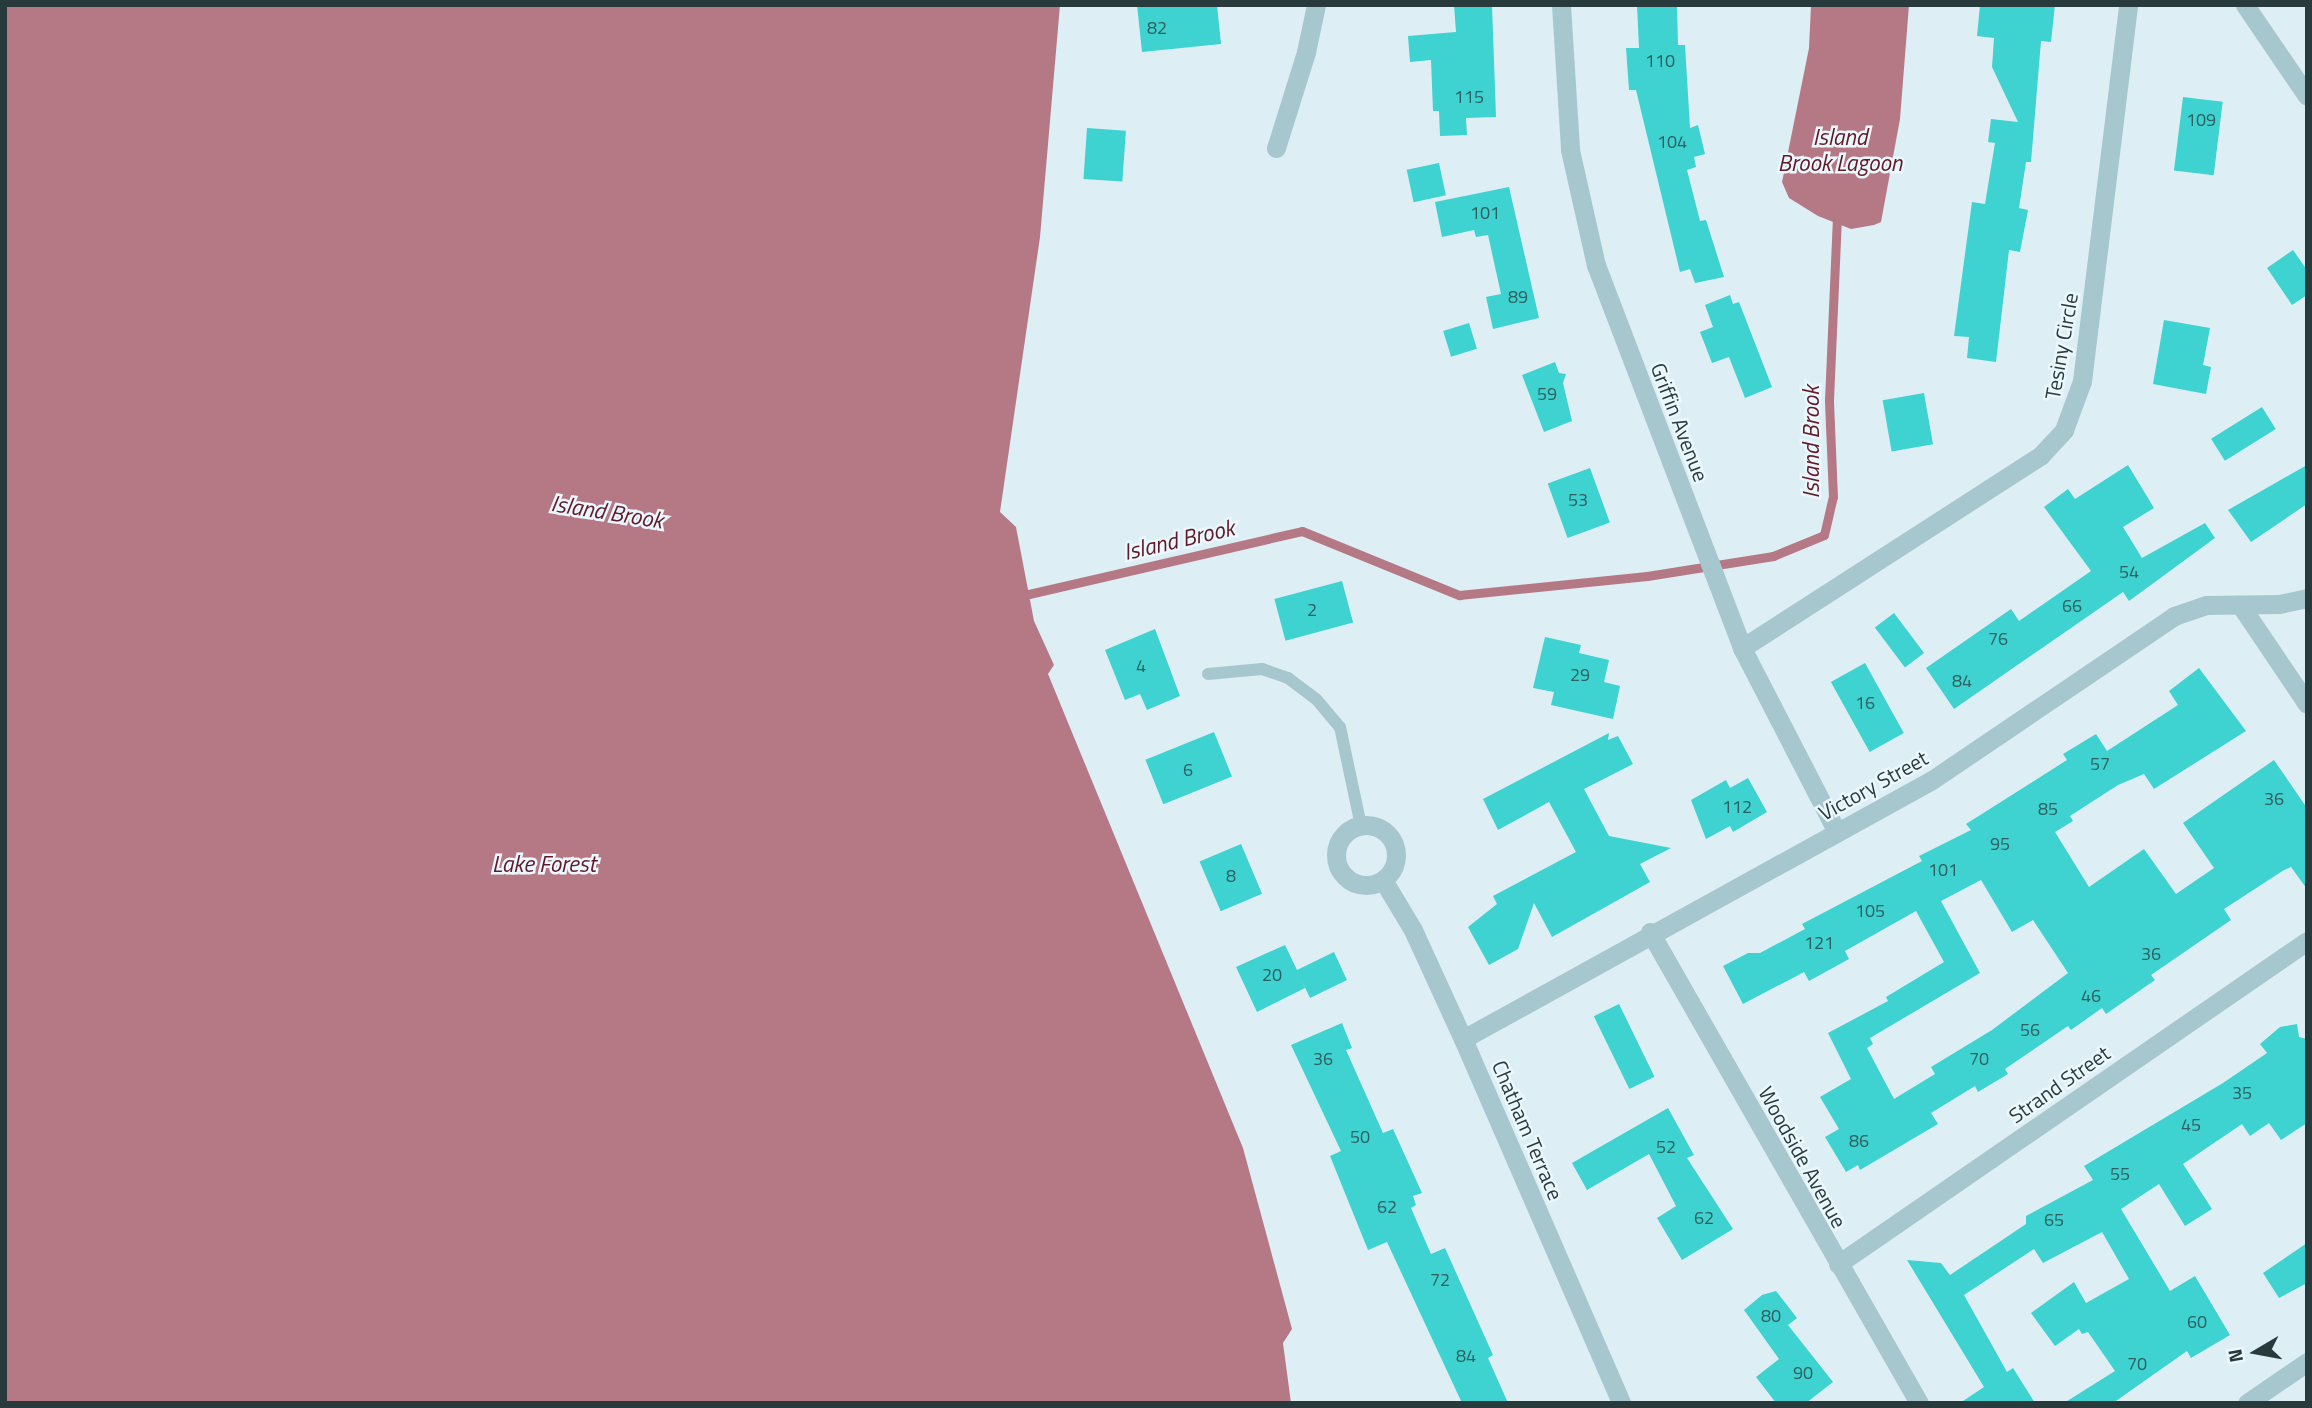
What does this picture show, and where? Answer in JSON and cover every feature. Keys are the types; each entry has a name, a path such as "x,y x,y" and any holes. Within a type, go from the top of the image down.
{"street":[{"path":"1276,148 1306,52 1316,5"},
{"name":"Griffin Avenue","path":"1561,5 1570,150 1596,265 1742,648 1837,832"},
{"name":"Tesiny Circle","path":"1742,648 2041,454 2064,430 2078,399 2086,357 2128,5"},
{"path":"2245,5 2307,96"},
{"name":"Victory Street","path":"1463,1039 1650,932 1932,780 2174,616 2206,605 2241,606 2307,597"},
{"path":"2241,606 2307,704"},
{"path":"1361,826 1380,829 1394,844 1395,864 1384,880 1360,885 1341,871 1337,855 1341,840 1361,826"},
{"name":"Chatham Terrace","path":"1384,880 1413,930 1463,1039 1621,1403"},
{"name":"Woodside Avenue","path":"1650,932 1919,1403"},
{"name":"Strand Street","path":"1838,1264 2307,941"},
{"path":"2247,1403 2307,1362"}],"lane":[{"path":"1208,674 1262,669 1288,678 1317,700 1340,727 1361,826"}],"water":[{"name":"Lake Forest","path":"5,5 1060,5 1040,237 1000,512 1016,527 1034,621 1054,665 1048,674 1243,1148 1292,1329 1283,1343 1291,1403 5,1403"},
{"name":"Island Brook Lagoon","path":"1811,5 1909,5 1900,119 1881,222 1874,225 1851,229 1818,216 1789,198 1782,182 1809,48"}],"building":[{"path":"1137,5 1217,5 1221,44 1142,52"},
{"path":"1454,5 1492,5 1496,117 1466,118 1467,135 1440,136 1439,111 1433,111 1431,60 1410,62 1408,36 1456,32"},
{"path":"1637,5 1677,5 1678,45 1685,45 1690,128 1698,125 1705,154 1694,157 1696,167 1687,170 1700,221 1706,220 1724,277 1695,283 1690,269 1680,272 1636,90 1629,90 1626,48 1639,48"},
{"path":"1980,5 2055,5 2051,42 2041,41 2031,162 2026,162 2019,208 2028,210 2020,252 2009,250 1996,362 1967,358 1969,337 1954,336 1972,202 1985,204 1995,143 1988,142 1991,119 2018,122 1992,67 1994,38 1977,36"},
{"path":"2183,97 2223,102 2214,175 2174,170"},
{"path":"1087,128 1126,131 1122,182 1083,179"},
{"path":"1439,163 1446,195 1414,202 1407,170"},
{"path":"1509,187 1539,318 1493,329 1486,297 1501,294 1488,235 1476,237 1474,230 1442,237 1435,202"},
{"path":"2293,250 2307,270 2307,295 2292,305 2267,268"},
{"path":"1730,295 1733,304 1739,302 1772,387 1745,398 1729,357 1712,363 1700,332 1713,327 1705,305"},
{"path":"2164,320 2210,328 2203,365 2211,367 2206,394 2153,384"},
{"path":"1469,323 1477,349 1451,357 1443,331"},
{"path":"1555,362 1559,373 1566,374 1563,383 1572,421 1544,432 1522,375"},
{"path":"1924,393 1933,444 1892,452 1883,400"},
{"path":"2262,407 2276,429 2225,461 2211,439"},
{"path":"2128,465 2154,508 2123,527 2142,558 2205,523 2215,538 2129,601 2123,592 1954,709 1926,668 2011,609 2019,621 2091,571 2044,507 2068,489 2075,499"},
{"path":"2307,465 2307,504 2251,542 2228,510"},
{"path":"1590,468 1610,523 1568,538 1548,483"},
{"path":"1342,581 1353,623 1286,641 1274,599"},
{"path":"1894,613 1924,653 1905,667 1875,627"},
{"path":"1155,629 1180,696 1147,710 1140,694 1125,700 1105,650"},
{"path":"1545,637 1581,645 1579,653 1609,660 1604,682 1620,686 1613,719 1551,705 1554,692 1533,688"},
{"path":"1865,663 1904,733 1870,752 1831,682"},
{"path":"2199,668 2246,731 2154,789 2144,774 2118,785 2070,816 2073,821 2055,832 2089,887 2144,849 2176,894 2214,868 2183,823 2274,760 2307,808 2307,889 2291,867 2284,870 2224,909 2231,920 2151,975 2155,980 2106,1014 2102,1008 2071,1030 2068,1026 2005,1069 2008,1074 1978,1092 1975,1086 1931,1113 1938,1124 1860,1170 1858,1165 1846,1172 1825,1137 1839,1129 1820,1097 1851,1079 1828,1033 1888,1001 1886,997 1944,962 1916,911 1845,951 1849,959 1809,981 1804,972 1743,1004 1723,966 1748,953 1760,953 1805,929 1802,924 1922,861 1919,856 1971,830 1966,824 2067,760 2063,754 2096,734 2107,751 2178,705 2169,691","holes":["1981,880 2012,932 2033,920 2068,973 1992,1030 1931,1067 1935,1074 1894,1099 1867,1048 1873,1044 1870,1038 1980,973 1941,901"]},
{"path":"1214,732 1232,777 1163,804 1145,760"},
{"path":"1609,733 1608,740 1618,736 1633,764 1584,789 1609,836 1671,848 1640,864 1650,882 1552,937 1534,903 1518,949 1489,965 1468,927 1497,904 1493,896 1576,852 1549,802 1498,830 1483,799"},
{"path":"1748,778 1767,812 1733,832 1730,826 1706,839 1691,800 1726,780 1730,788"},
{"path":"1241,844 1262,894 1221,911 1200,862"},
{"path":"1285,945 1297,970 1334,952 1347,980 1310,998 1301,979 1305,988 1257,1012 1236,967"},
{"path":"1619,1004 1655,1077 1629,1089 1594,1016"},
{"path":"1342,1023 1352,1048 1346,1050 1383,1133 1393,1129 1422,1193 1413,1196 1416,1205 1411,1208 1431,1254 1445,1248 1493,1355 1488,1358 1508,1403 1462,1403 1387,1242 1368,1250 1330,1156 1341,1151 1291,1045"},
{"path":"2297,1024 2299,1037 2307,1039 2307,1123 2281,1140 2269,1123 2250,1136 2242,1124 2183,1164 2212,1209 2185,1226 2159,1184 2121,1209 2170,1291 2195,1276 2230,1335 2191,1358 2187,1351 2113,1403 2064,1403 2115,1371 2088,1332 2082,1334 2079,1329 2055,1346 2031,1313 2074,1282 2086,1303 2129,1279 2102,1232 2043,1263 2034,1249 1964,1295 2007,1372 2013,1368 2035,1403 1960,1403 1984,1387 1907,1260 1941,1263 1950,1275 2026,1224 2026,1216 2093,1180 2084,1166 2223,1083 2267,1053 2260,1044 2280,1027"},
{"path":"1668,1108 1694,1155 1687,1158 1733,1229 1682,1260 1657,1218 1676,1206 1649,1154 1587,1190 1572,1163"},
{"path":"2307,1243 2307,1283 2279,1298 2263,1273"},
{"path":"1776,1291 1797,1318 1788,1325 1833,1382 1806,1403 1776,1403 1756,1377 1779,1359 1744,1310 1762,1295"}],"waterway":[{"name":"Island Brook","path":"1018,593 1029,594 1302,531 1459,595 1647,576 1773,556 1824,535 1833,497 1829,400 1837,214"}]}
